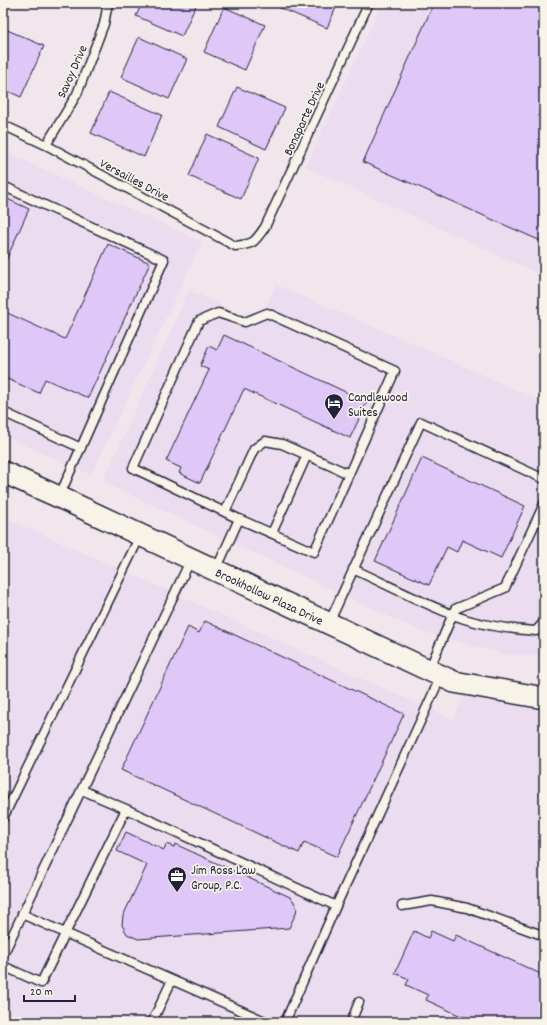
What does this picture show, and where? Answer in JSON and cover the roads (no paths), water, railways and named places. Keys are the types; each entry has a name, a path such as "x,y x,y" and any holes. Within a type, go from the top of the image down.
{"street":[{"name":"Brookhollow Plaza Drive","path":"3,472 454,682 544,698"}],"lane":[{"name":"Savoy Drive","path":"46,145 77,94 104,24 108,3"},
{"name":"Bonaparte Drive","path":"255,241 265,227 369,3"},
{"name":"Versailles Drive","path":"3,125 46,145 235,246 249,245 255,241"},
{"path":"3,186 164,260 59,497"},
{"path":"218,313 244,322 267,313 395,371 349,474 314,552 239,519 133,468 199,322 218,313"},
{"path":"3,412 81,448"},
{"path":"329,623 421,422 544,479"},
{"path":"225,512 254,449 265,441 282,444 349,474"},
{"path":"272,533 307,455"},
{"path":"285,1022 435,673 455,609 505,588 544,504"},
{"path":"216,570 239,519"},
{"path":"3,818 141,535"},
{"path":"3,955 192,559"},
{"path":"353,569 452,615 515,630 536,631 544,622"},
{"path":"82,790 336,906"},
{"path":"3,966 40,983 126,809"},
{"path":"402,906 432,901 467,908 543,934"},
{"path":"22,914 267,1022"},
{"path":"152,1022 172,980"},
{"path":"351,1022 359,1002"}],"place":[{"name":"Candlewood Suites","path":"334,420"},
{"name":"Jim Ross Law Group, P.C.","path":"177,893"}]}
